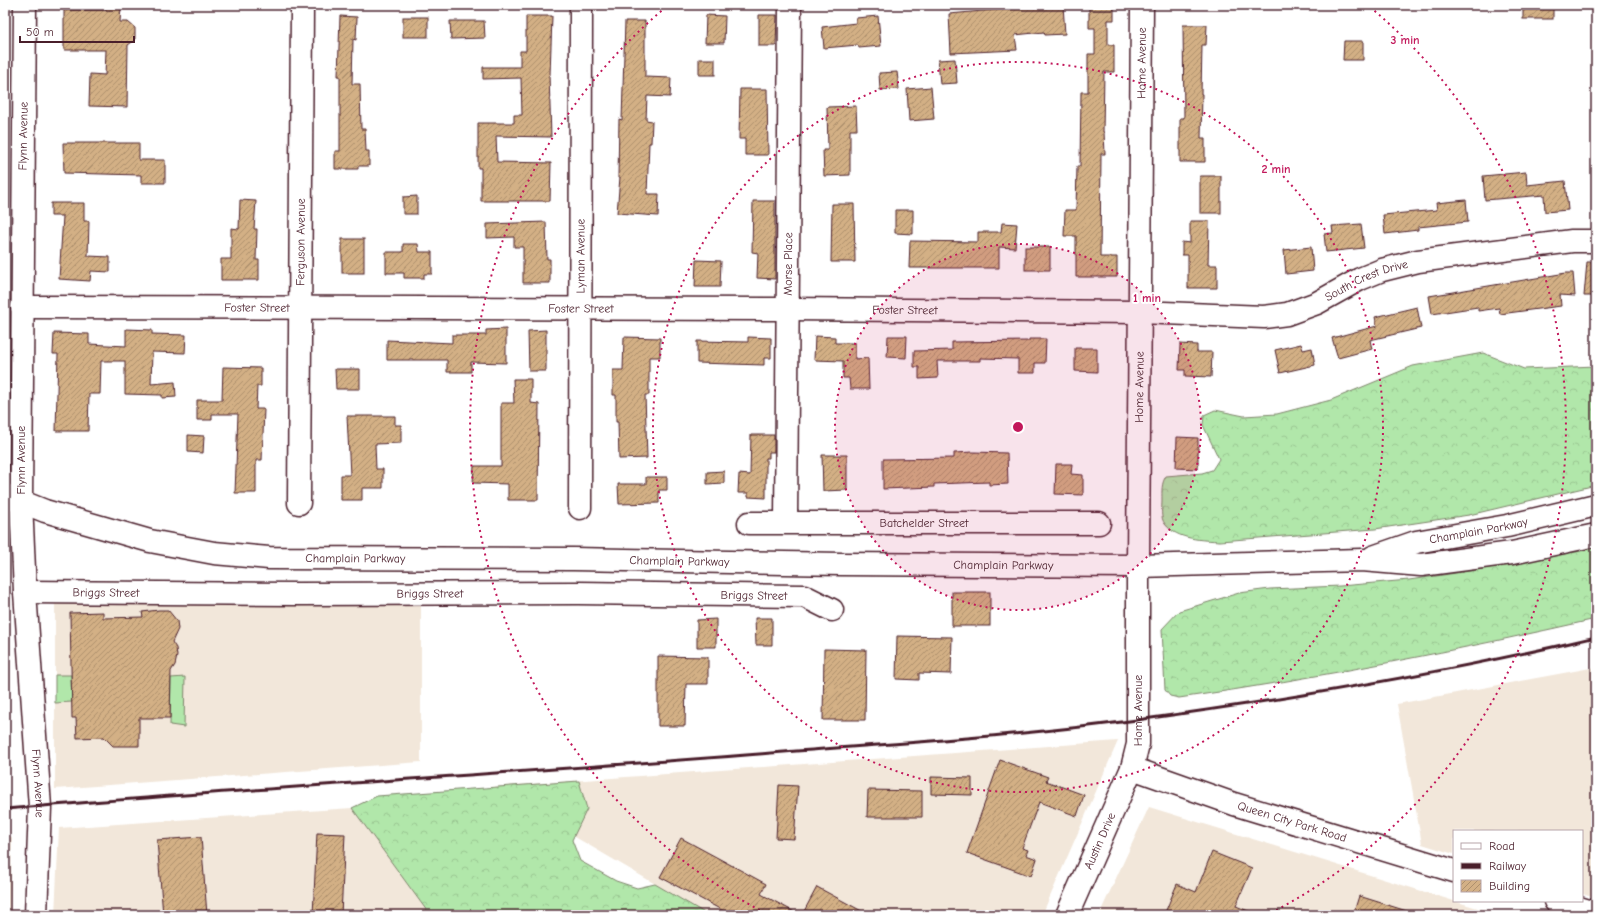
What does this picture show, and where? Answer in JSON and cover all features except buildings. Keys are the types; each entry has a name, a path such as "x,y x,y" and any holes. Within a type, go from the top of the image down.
{"street":[{"name":"Flynn Avenue","path":"25,5 22,307 13,498 25,592 40,806 36,915"},
{"name":"Ferguson Avenue","path":"299,503 302,5"},
{"name":"Lyman Avenue","path":"580,508 581,5"},
{"name":"Morse Place","path":"786,522 790,5"},
{"name":"Home Avenue","path":"1132,768 1138,744 1139,720 1139,312 1142,5"},
{"name":"South Crest Drive","path":"1139,312 1264,317 1287,314 1317,304 1360,279 1382,270 1418,261 1572,241 1596,241"},
{"name":"Foster Street","path":"22,307 580,308 1139,312"},
{"name":"Champlain Parkway","path":"13,498 44,511 150,541 214,553 269,558 574,559 841,564 1138,566 1362,560 1421,565 1448,563 1512,553 1596,535"},
{"name":"Champlain Parkway","path":"1362,560 1416,542 1515,525 1596,505"},
{"name":"Batchelder Street","path":"749,523 1099,524"},
{"name":"Briggs Street","path":"25,592 298,594 585,593 804,596 832,610"},
{"name":"Queen City Park Road","path":"1132,768 1234,804 1453,871"},
{"name":"Austin Drive","path":"1068,915 1132,768"},
{"path":"1558,902 1596,913"}],"shaded area":[{"path":"55,598 421,603 421,762 55,789"},
{"path":"1596,667 1596,898 1583,894 1583,830 1453,830 1453,854 1422,844 1397,704"},
{"path":"1118,741 1042,915 708,915 490,787"},
{"path":"1149,807 1453,901 1453,902 1501,915 1099,915"},
{"path":"352,808 430,915 55,915 59,828"},
{"path":"12,837 10,915 5,915 5,838"}],"green space":[{"path":"1483,353 1524,369 1596,366 1596,485 1469,515 1375,529 1220,541 1183,536 1170,529 1163,522 1162,491 1163,482 1166,476 1202,473 1212,470 1219,459 1203,425 1204,415 1215,410 1244,416 1277,414 1331,400 1413,366"},
{"path":"1596,548 1596,619 1492,642 1284,682 1179,698 1170,696 1165,690 1162,629 1179,611 1239,593 1270,589 1340,586 1409,580 1483,569"},
{"path":"55,675 71,675 72,702 55,703"},
{"path":"185,677 184,727 170,725 171,678"},
{"path":"579,781 587,809 572,840 580,861 616,881 637,888 655,884 708,915 430,915 352,808 377,796"}],"railway":[{"path":"5,809 687,760 960,739 1093,726 1310,694 1425,674 1596,637"}]}
